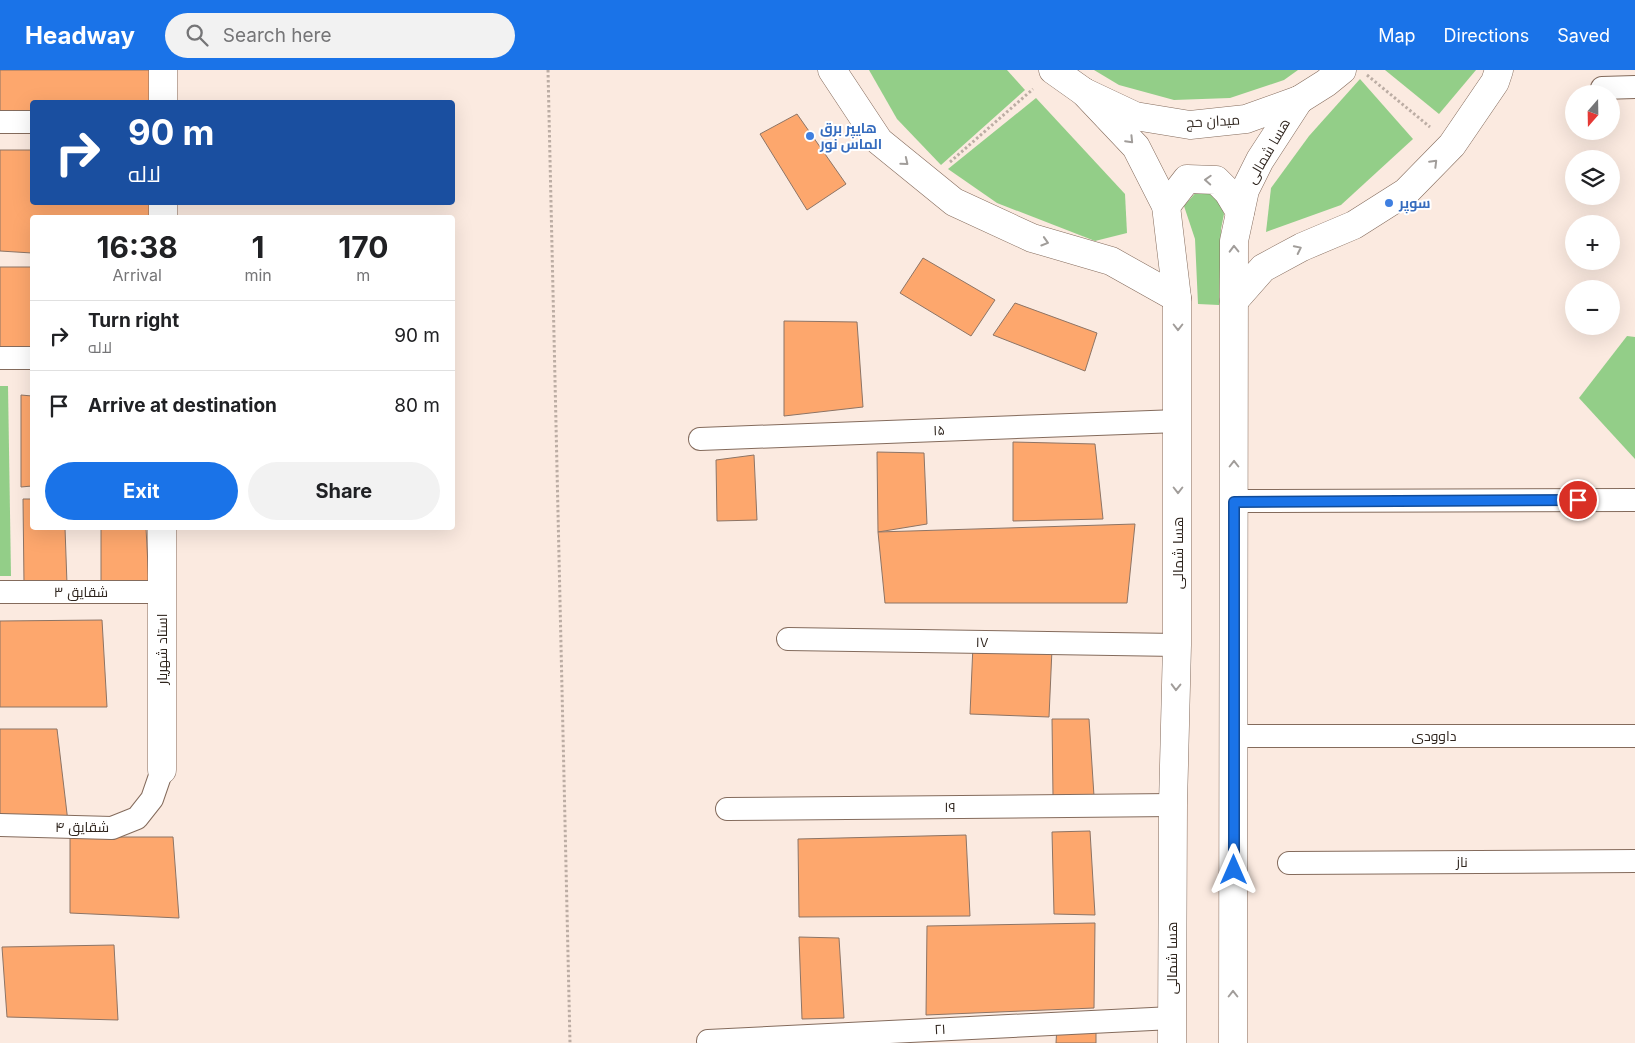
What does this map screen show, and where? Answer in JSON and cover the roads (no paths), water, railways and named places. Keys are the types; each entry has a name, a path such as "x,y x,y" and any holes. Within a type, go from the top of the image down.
{"main road":[{"path":"163,70 163,100"},
{"path":"832,70 879,140 954,202 1032,238 1111,261 1178,298"},
{"name":"میدان حج","path":"1053,70 1084,92 1135,116 1190,124 1246,119 1299,100 1334,77"},
{"path":"1234,301 1263,268 1302,247 1354,224 1406,192 1452,145 1495,82 1499,70"},
{"name":"هسا شمالی","path":"1084,92 1136,147 1166,206 1178,298 1177,645 1173,805 1172,1030"},
{"name":"هسا شمالی","path":"1233,1043 1234,241 1245,190 1278,130 1299,100"},
{"path":"1166,206 1186,179 1216,180 1228,192 1240,212"},
{"name":"استاد شهریار","path":"162,530 162,770"}],"street":[{"path":"1620,87 1635,87"},
{"path":"0,122 30,122"},
{"path":"0,358 30,358"},
{"name":"۱۵","path":"700,439 1178,421"},
{"path":"1234,502 1635,500"},
{"name":"شقایق ۳","path":"0,592 162,592"},
{"name":"۱۷","path":"788,639 1177,645"},
{"name":"داوودی","path":"1234,736 1635,736"},
{"name":"شقایق ۴","path":"0,825 112,828 137,818 152,799 162,770"},
{"name":"۱۹","path":"727,809 1173,805"},
{"name":"ناز","path":"1289,863 1635,861"},
{"name":"۲۱","path":"708,1040 1172,1030"}],"place":[{"name":"هایپر برق الماس نور","path":"810,136"},
{"name":"سوپر","path":"1389,203"}]}
